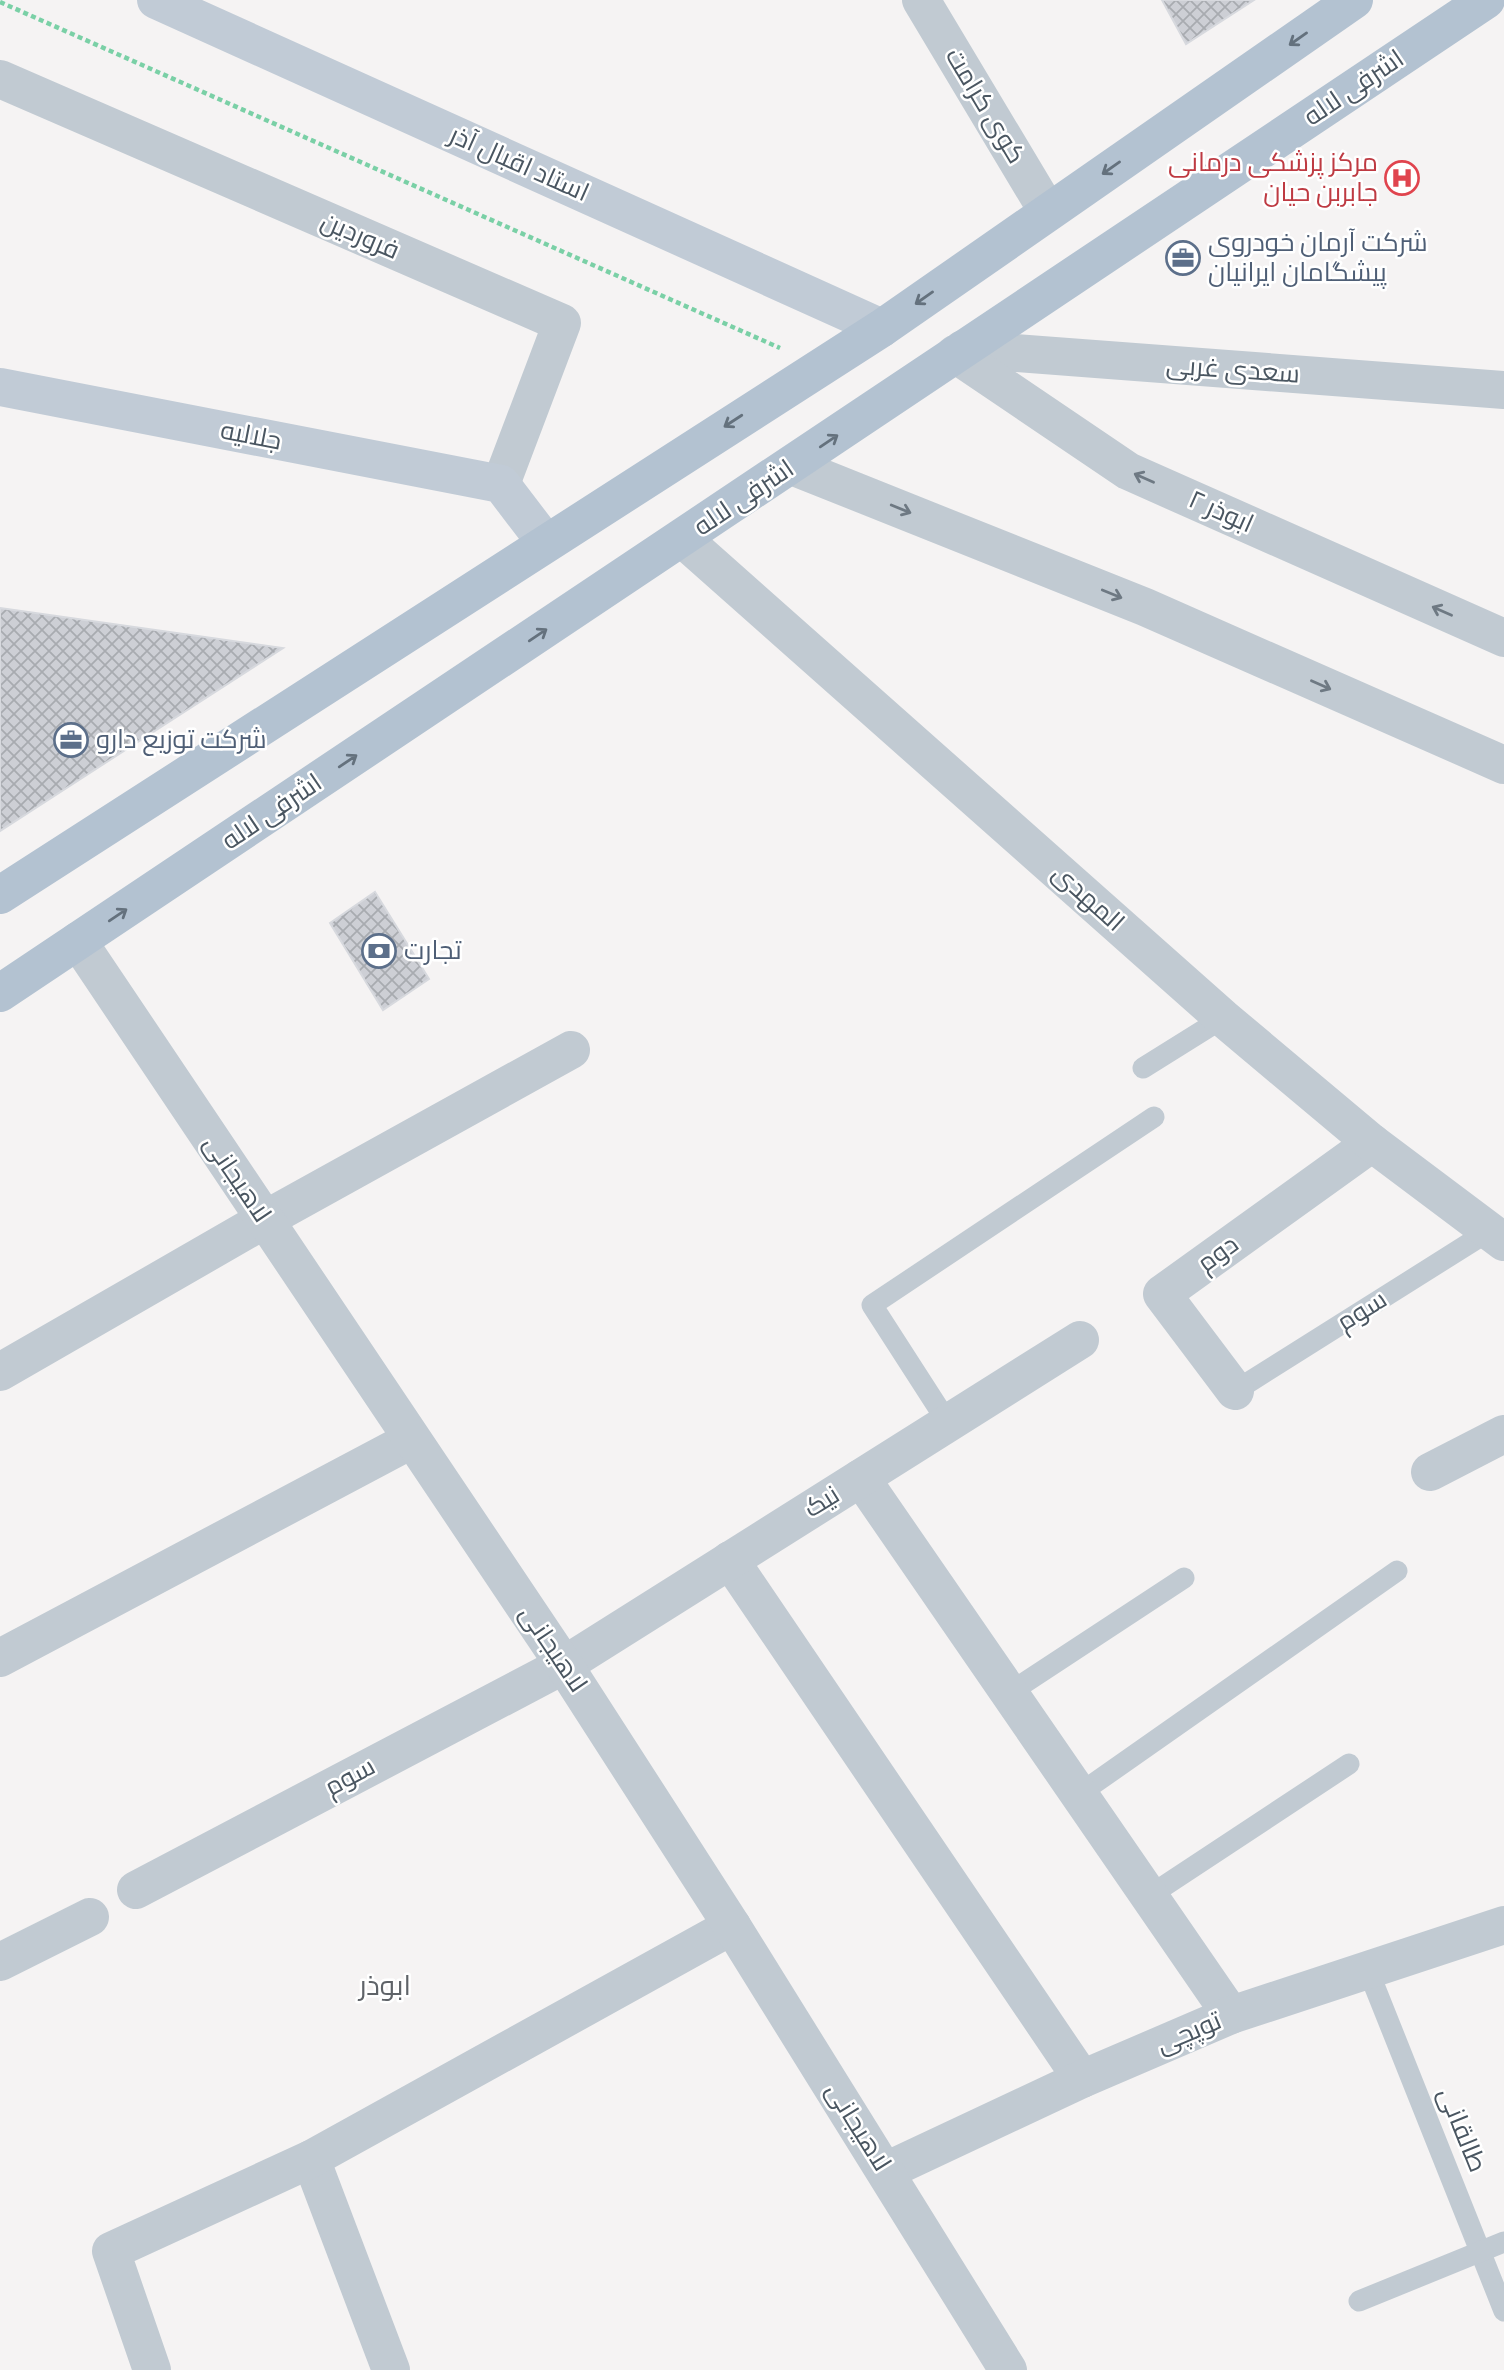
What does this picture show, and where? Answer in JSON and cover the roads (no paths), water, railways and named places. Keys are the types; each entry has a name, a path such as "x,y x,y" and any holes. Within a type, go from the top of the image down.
{"main road":[{"name":"استاد اقبال آذر","path":"156,0 881,328"},
{"path":"0,895 819,365 881,328 1354,0"},
{"name":"اشرفی لاله","path":"0,993 1486,0"},
{"name":"جلالیه","path":"0,387 501,484"},
{"path":"501,484 546,542"}],"street":[{"name":"کوی کرامت","path":"921,0 1048,212"},
{"name":"فروردین","path":"0,79 562,323 501,484"},
{"name":"سعدی غربی","path":"959,352 1504,390"},
{"name":"ابوذر ۲","path":"959,352 1128,471 1504,638"},
{"path":"792,466 1145,607 1504,765"},
{"name":"المهدی","path":"683,538 1223,1018 1372,1143 1497,1237"},
{"name":"لاهیجانی","path":"78,941 564,1665 732,1926 1008,2370"},
{"path":"0,1372 264,1220 571,1050"},
{"name":"دوم","path":"1235,1391 1161,1294 1372,1143"},
{"name":"نیک","path":"564,1665 1080,1340"},
{"path":"1430,1472 1504,1434"},
{"path":"0,1658 411,1440"},
{"path":"861,1478 1231,2015"},
{"path":"730,1560 1082,2079"},
{"name":"سوم","path":"136,1890 564,1665"},
{"path":"0,1962 90,1917"},
{"name":"توپچی","path":"886,2171 1082,2079 1231,2015 1504,1925"},
{"path":"152,2370 111,2251 312,2159 732,1926"},
{"path":"312,2159 391,2370"}],"lane":[{"path":"1143,1068 1223,1018"},
{"path":"948,1423 872,1305 1154,1117"},
{"name":"سوم","path":"1235,1391 1497,1237"},
{"path":"1079,1794 1397,1571"},
{"path":"1009,1693 1184,1578"},
{"path":"1149,1896 1349,1764"},
{"name":"طالقانی","path":"1368,1970 1504,2311"},
{"path":"1359,2301 1504,2242"}],"place":[{"name":"مرکز پزشکی درمانی جابربن حیان","path":"1402,178"},
{"name":"شرکت آرمان خودروی پیشگامان ایرانیان","path":"1183,258"},
{"name":"شرکت توزیع دارو","path":"71,740"},
{"name":"تجارت","path":"379,951"}],"district":[{"name":"ابوذر","path":"385,1986"}]}
